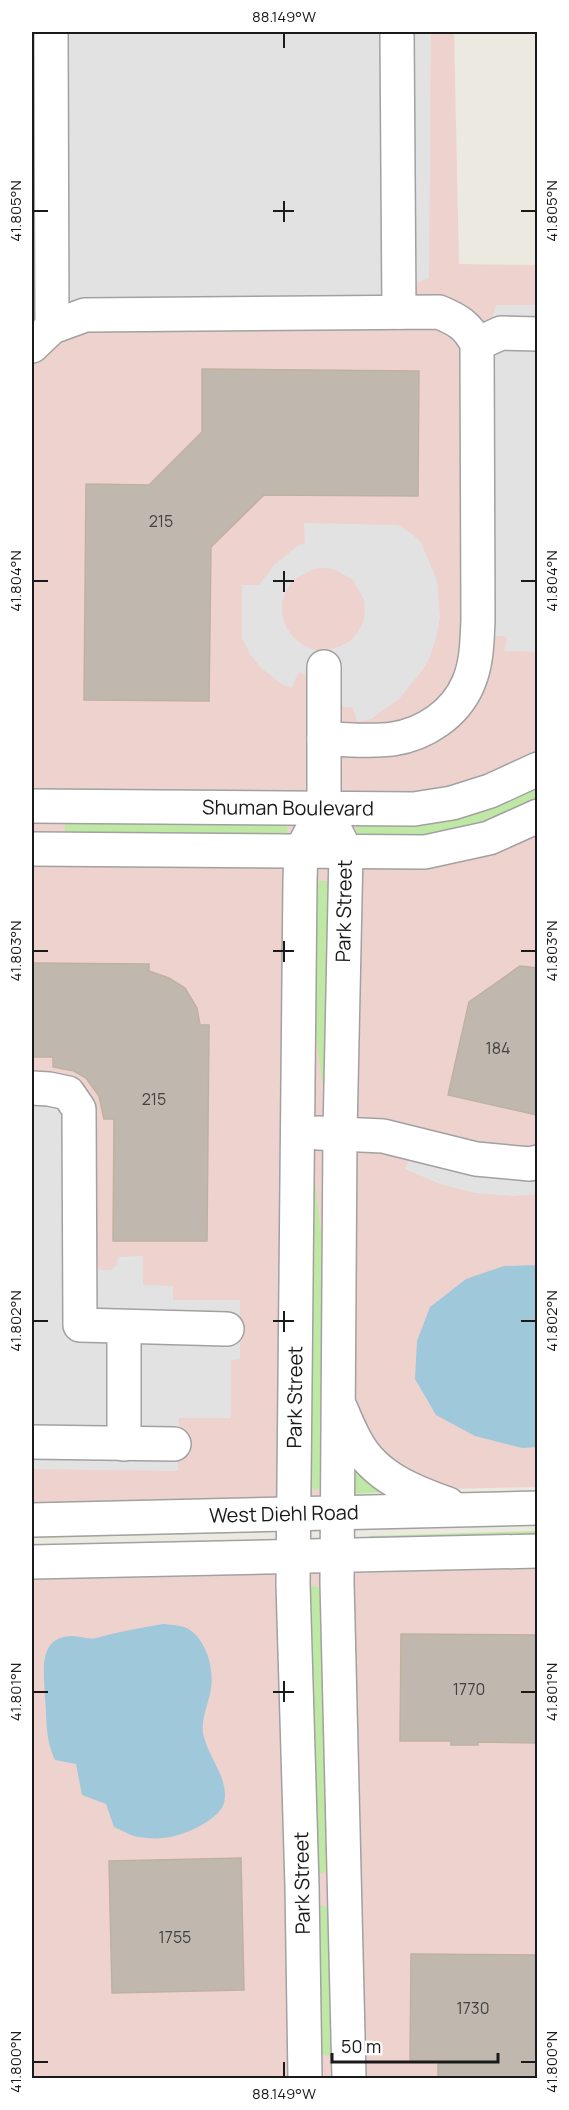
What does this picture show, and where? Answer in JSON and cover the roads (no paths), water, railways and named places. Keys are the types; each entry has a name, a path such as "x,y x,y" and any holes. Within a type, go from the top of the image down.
{"street":[{"path":"51,32 42,337 85,315 439,312 455,318 469,330 477,344 477,620 476,650 468,684 451,711 424,730 393,739 324,739"},
{"path":"397,32 399,312"},
{"path":"477,344 501,333 537,334"},
{"path":"324,667 324,808"},
{"name":"Shuman Boulevard","path":"32,806 414,809 452,803 490,791 537,769"},
{"name":"Park Street","path":"306,2079 294,1556 301,851 324,808"},
{"name":"Park Street","path":"324,808 346,852 340,1133 338,1555 349,2079"},
{"path":"32,849 425,852 489,838 537,816"},
{"path":"32,1088 69,1093 79,1109 80,1325 227,1329"},
{"path":"298,1134 340,1133 383,1136 476,1159 530,1164 537,1162"},
{"path":"124,1327 124,1444"},
{"path":"339,1403 357,1445 380,1470 415,1492 464,1509"},
{"path":"32,1442 174,1444"},
{"name":"West Diehl Road","path":"32,1520 537,1508"},
{"path":"32,1562 537,1551"}],"water":[{"path":"537,1265 537,1447 522,1448 475,1436 436,1415 415,1379 417,1341 430,1307 466,1279 504,1266"},
{"path":"163,1624 181,1626 190,1630 201,1641 208,1656 212,1681 203,1722 203,1733 221,1776 225,1794 221,1810 207,1822 178,1835 150,1838 132,1835 114,1827 106,1804 82,1795 76,1764 55,1760 47,1729 44,1667 48,1649 53,1642 61,1638 73,1636 93,1638"}]}
